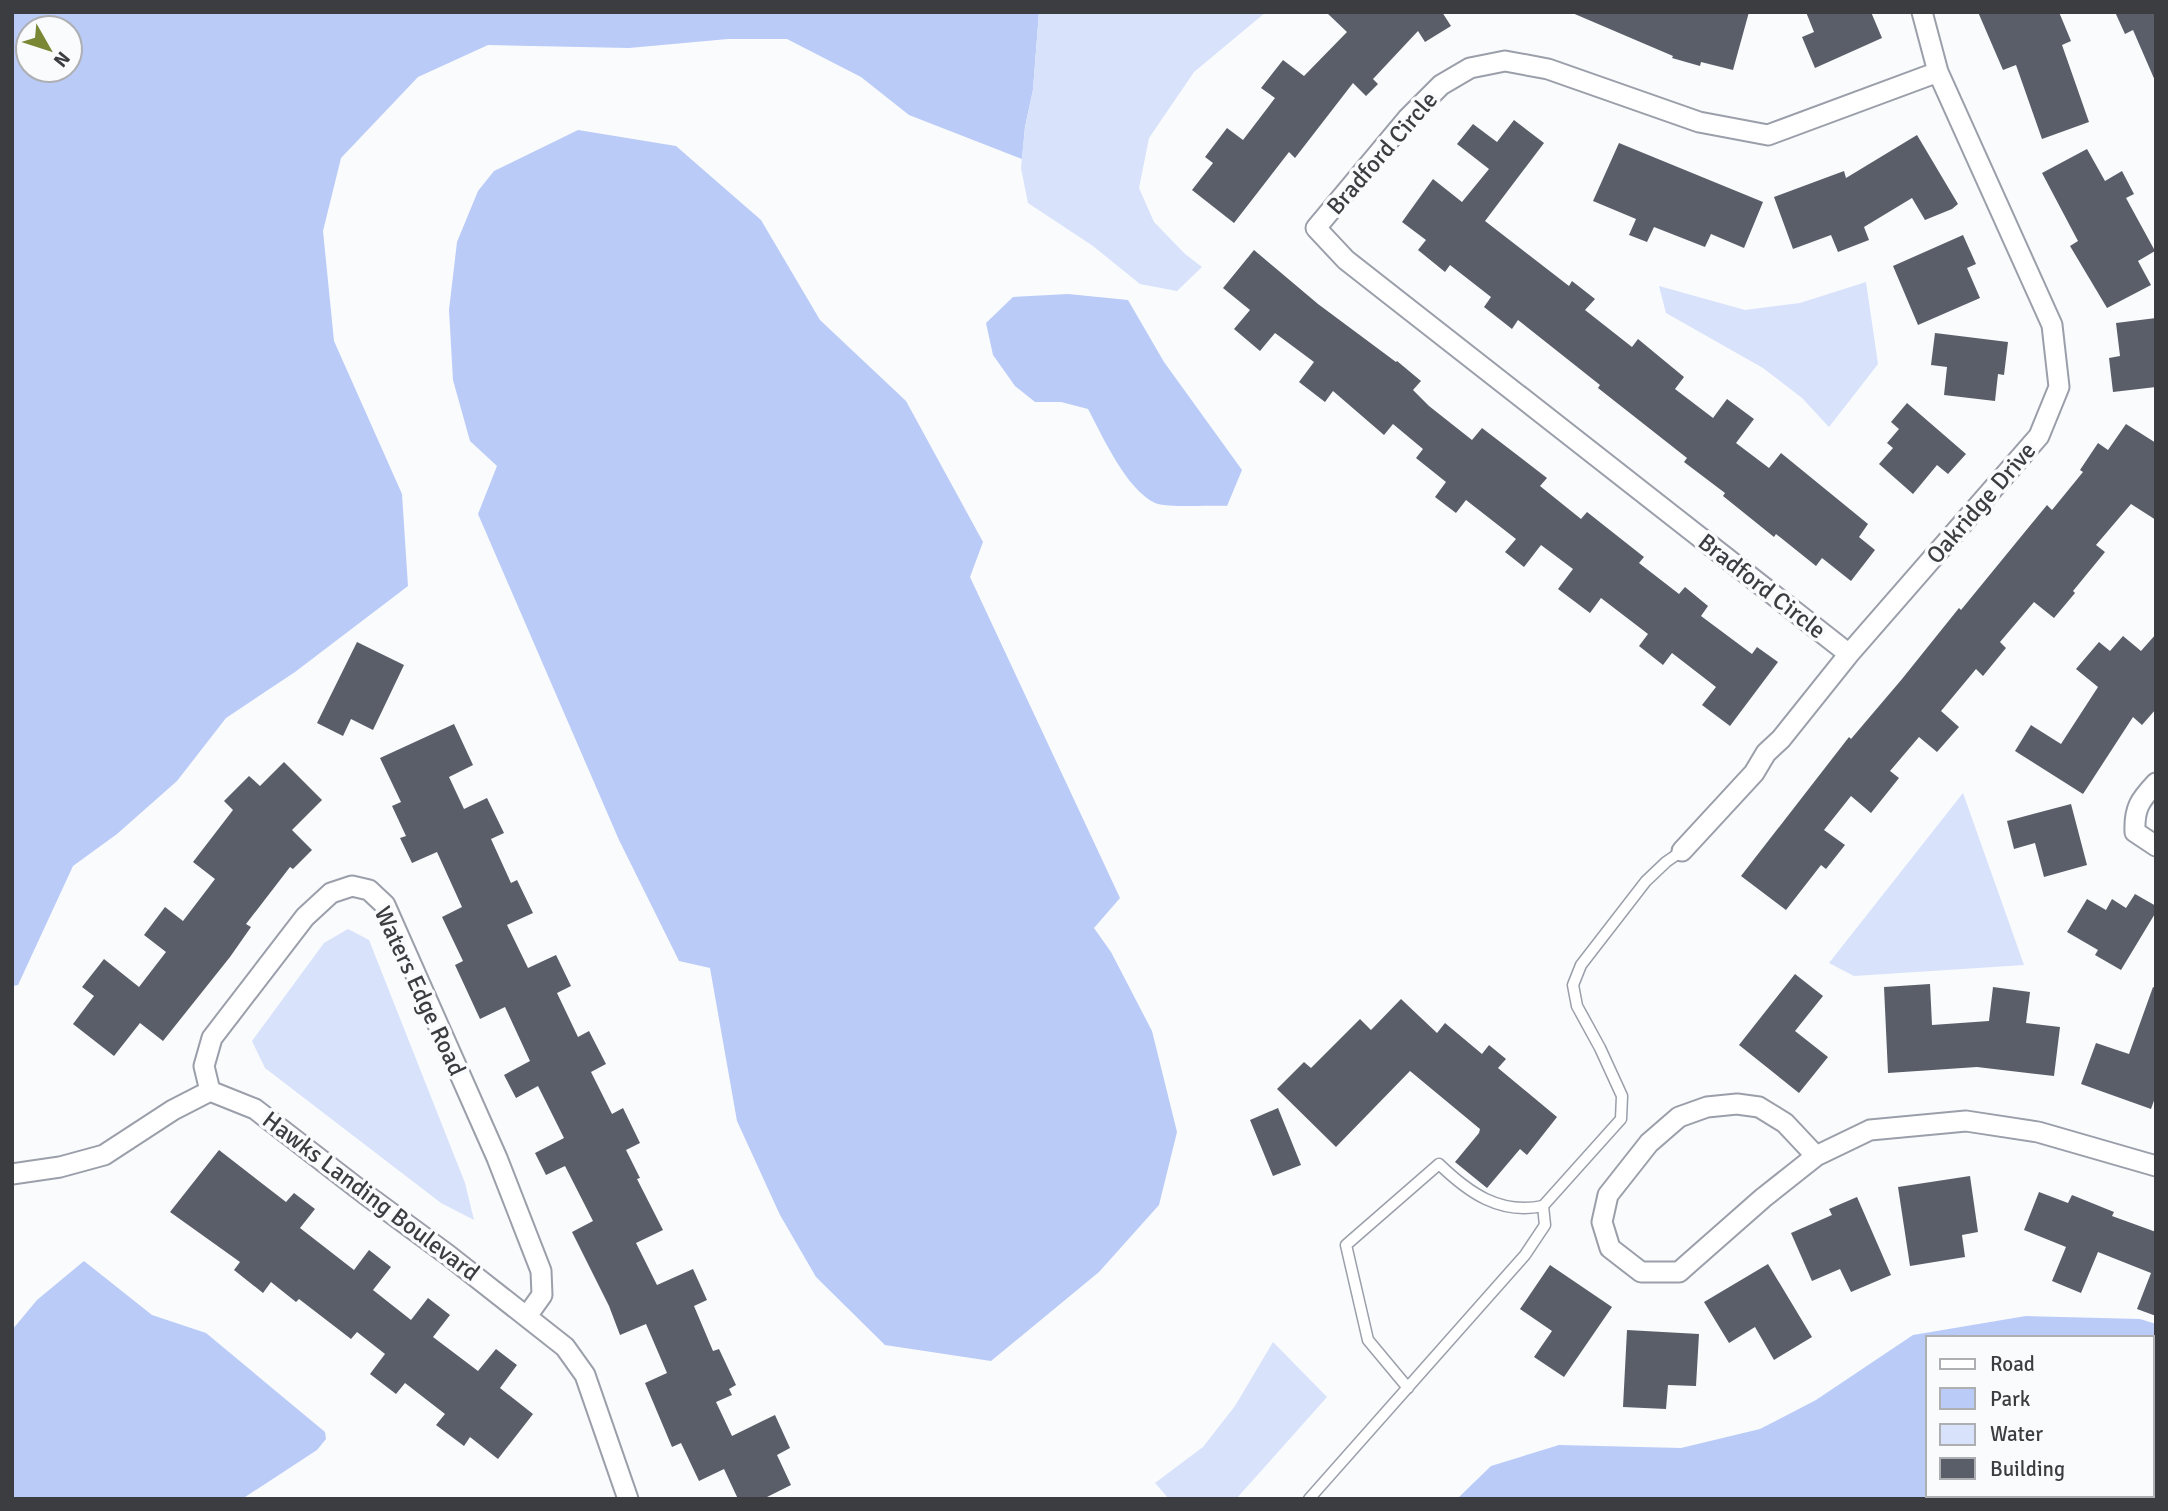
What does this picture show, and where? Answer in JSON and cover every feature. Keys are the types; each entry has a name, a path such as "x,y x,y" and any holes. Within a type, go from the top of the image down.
{"street":[{"name":"Oakridge Drive","path":"1682,851 1754,773 1766,753 1781,739 1849,654 2039,436 2059,387 2052,325 1938,72 1922,12"},
{"name":"Bradford Circle","path":"1849,654 1346,260 1316,228 1408,119 1441,85 1470,68 1505,61 1548,69 1699,122 1768,135 1938,72"},
{"path":"2156,783 2141,799 2134,815 2135,832 2156,846"},
{"name":"Waters Edge Road","path":"210,1091 204,1066 212,1038 305,917 331,894 352,886 371,892 385,905 497,1158 541,1271 542,1294 527,1316"},
{"path":"12,1174 60,1167 104,1155 173,1110 210,1091"},
{"name":"Hawks Landing Boulevard","path":"210,1091 256,1109 565,1347 585,1374 628,1499"},
{"path":"1816,1156 1785,1123 1759,1107 1737,1104 1707,1107 1679,1117 1649,1143 1608,1195 1602,1222 1610,1248 1641,1272 1679,1272 1763,1198 1816,1156 1870,1130 1966,1121 2038,1132 2156,1166"}],"lane":[{"path":"1408,1388 1368,1340 1346,1245 1439,1164 1462,1186 1485,1200 1528,1209 1544,1206 1621,1119 1622,1096 1601,1048 1577,1006 1573,985 1581,965 1646,881 1682,851"},
{"path":"1309,1499 1525,1255 1545,1225 1544,1206"}],"green space":[{"path":"12,12 1039,12 1033,90 1022,159 909,115 861,77 787,39 728,39 629,48 488,45 418,77 341,158 323,231 334,341 402,494 408,586 295,672 226,718 177,781 117,834 73,866 18,985 12,986"},
{"path":"578,130 676,146 761,220 820,320 906,401 983,542 970,577 1120,898 1094,928 1111,952 1152,1031 1177,1132 1159,1205 1099,1272 991,1361 885,1345 816,1277 780,1215 737,1121 710,968 679,961 619,840 478,514 497,466 470,441 453,380 449,310 457,242 478,191 494,171"},
{"path":"1068,294 1128,300 1164,362 1242,470 1227,506 1155,503 1144,496 1125,474 1088,409 1061,402 1035,402 1015,386 993,355 986,323 1013,297"},
{"path":"84,1261 152,1315 206,1333 325,1432 326,1439 317,1450 242,1499 12,1499 12,1330 37,1300"},
{"path":"2026,1316 2140,1319 2156,1324 2156,1499 1457,1499 1491,1466 1559,1445 1681,1448 1760,1429 1816,1400 1913,1335"}],"water":[{"path":"1039,12 1266,12 1194,72 1149,138 1139,188 1154,222 1185,254 1202,267 1177,291 1140,284 1093,246 1028,203 1021,168 1025,127 1033,90"},
{"path":"1866,282 1878,364 1829,427 1802,398 1763,368 1666,313 1659,286 1745,310 1800,303"},
{"path":"1963,793 2024,965 1854,976 1829,963"},
{"path":"348,929 369,940 465,1183 474,1220 441,1203 265,1068 252,1041 324,943"},
{"path":"1273,1342 1327,1397 1236,1499 1169,1499 1155,1483 1203,1447 1235,1406"}],"building":[{"path":"1326,12 1442,12 1451,26 1425,42 1418,31 1373,79 1378,84 1366,96 1353,83 1295,158 1289,152 1234,223 1192,190 1213,163 1205,157 1227,128 1243,140 1275,98 1261,88 1283,60 1304,76 1347,32"},
{"path":"1570,12 1749,12 1733,70 1701,62 1700,66 1672,58 1673,56"},
{"path":"1806,12 1871,12 1882,38 1815,68 1802,37 1814,32"},
{"path":"1978,12 2059,12 2071,41 2062,45 2089,122 2042,139 2016,65 2003,70"},
{"path":"2115,12 2156,12 2156,83 2133,30 2125,34"},
{"path":"1514,120 1544,143 1485,221 1569,286 1572,281 1595,299 1585,310 1632,347 1638,339 1684,377 1675,389 1713,418 1727,399 1754,419 1736,443 1769,468 1781,453 1868,524 1859,537 1875,550 1851,581 1822,558 1816,566 1776,534 1774,537 1723,496 1725,493 1684,462 1687,458 1598,388 1600,385 1518,320 1512,329 1484,307 1491,297 1450,265 1445,272 1418,250 1426,240 1402,222 1433,179 1462,202 1489,169 1457,144 1473,124 1497,142"},
{"path":"1917,135 1958,204 1925,220 1912,198 1864,227 1869,240 1838,252 1831,235 1793,249 1774,197 1844,171 1846,178"},
{"path":"1619,143 1763,202 1744,248 1711,234 1705,247 1654,227 1647,242 1629,235 1636,219 1593,201"},
{"path":"2087,149 2105,181 2122,171 2134,194 2126,198 2155,251 2138,261 2151,285 2107,308 2070,246 2078,241 2042,173"},
{"path":"1963,235 1976,264 1967,268 1980,298 1918,325 1893,266"},
{"path":"1254,250 1318,304 1421,381 1413,390 1472,440 1482,428 1547,478 1540,486 1581,519 1587,512 1644,557 1639,563 1679,594 1685,587 1708,606 1701,616 1752,654 1757,647 1778,662 1730,726 1702,705 1716,687 1672,653 1663,665 1639,646 1648,634 1601,598 1590,613 1558,589 1573,569 1541,545 1524,567 1505,552 1516,539 1466,500 1456,513 1435,497 1446,482 1416,458 1423,449 1393,424 1384,435 1333,391 1325,402 1299,382 1314,362 1275,333 1260,351 1234,329 1250,310 1223,288"},
{"path":"2156,318 2156,387 2113,392 2109,358 2120,356 2116,323"},
{"path":"1935,333 2008,342 2004,375 1998,374 1995,401 1944,395 1947,367 1931,365"},
{"path":"1907,403 1966,454 1948,474 1937,465 1913,494 1879,464 1893,448 1887,443 1899,429 1891,422"},
{"path":"2126,424 2156,443 2156,520 2131,504 2096,545 2105,552 2054,618 2034,602 2000,642 2006,648 1983,676 1976,669 1941,711 1959,727 1937,752 1919,737 1890,771 1899,778 1871,813 1851,796 1824,830 1845,845 1826,869 1821,865 1786,910 1741,876 1849,737 1851,739 2047,505 2052,510 2083,472 2080,470 2098,443 2108,450"},
{"path":"2156,634 2156,709 2142,725 2133,717 2083,794 2015,751 2031,725 2061,744 2098,687 2076,669 2099,642 2110,651 2123,636 2141,651"},
{"path":"357,642 404,665 373,730 351,719 343,736 317,723"},
{"path":"454,724 473,765 449,777 464,809 487,798 504,833 491,839 511,883 517,880 533,913 507,925 528,968 556,955 571,986 557,993 578,1037 589,1031 606,1064 591,1072 612,1114 623,1108 640,1143 626,1150 640,1178 637,1179 663,1230 636,1243 657,1285 693,1269 707,1300 694,1306 713,1351 719,1349 736,1385 729,1389 732,1395 716,1402 732,1436 775,1415 790,1448 777,1455 791,1485 763,1499 738,1499 724,1469 699,1481 681,1443 672,1447 645,1383 667,1373 646,1324 620,1335 609,1306 572,1232 593,1221 565,1166 546,1175 535,1153 564,1138 538,1086 516,1098 504,1075 530,1061 505,1007 480,1019 455,965 463,961 442,917 462,907 437,852 412,863 400,838 406,836 392,806 401,802 380,758"},
{"path":"284,762 322,800 292,830 312,850 293,869 290,867 246,924 251,927 230,957 163,1041 140,1023 114,1056 73,1024 94,996 82,987 104,959 139,987 166,952 144,935 165,907 183,921 215,879 193,862 233,810 224,801 249,776 260,786"},
{"path":"2071,804 2087,865 2044,877 2035,843 2014,849 2007,821"},
{"path":"2135,894 2156,906 2156,912 2121,970 2095,955 2098,950 2067,932 2087,899 2106,910 2112,899 2126,908"},
{"path":"1795,974 1823,996 1795,1031 1828,1057 1799,1093 1739,1045"},
{"path":"1930,984 1932,1025 1989,1021 1993,987 2030,992 2026,1023 2060,1027 2054,1076 1977,1067 1888,1073 1884,987"},
{"path":"2153,987 2156,988 2156,1095 2151,1109 2081,1084 2096,1043 2129,1054"},
{"path":"1401,999 1437,1033 1445,1023 1482,1054 1489,1045 1506,1059 1498,1068 1557,1117 1527,1155 1520,1149 1487,1188 1455,1162 1480,1129 1410,1071 1336,1147 1277,1089 1304,1062 1311,1068 1360,1019 1371,1030"},
{"path":"1278,1108 1301,1165 1273,1176 1250,1120"},
{"path":"219,1150 286,1202 294,1193 315,1209 300,1228 354,1270 369,1250 391,1267 373,1290 411,1320 428,1298 450,1315 433,1337 478,1371 496,1349 517,1365 500,1388 533,1414 498,1459 470,1437 464,1446 436,1425 445,1414 405,1383 396,1394 370,1374 385,1354 357,1332 351,1339 299,1299 296,1302 271,1282 263,1293 234,1270 240,1262 170,1212"},
{"path":"1970,1176 1978,1232 1962,1235 1965,1257 1910,1266 1898,1187"},
{"path":"2039,1192 2068,1203 2072,1195 2114,1212 2112,1216 2156,1232 2156,1316 2137,1309 2151,1273 2098,1252 2081,1293 2052,1281 2066,1247 2024,1230"},
{"path":"1857,1197 1891,1275 1851,1292 1840,1269 1812,1281 1791,1233 1832,1215 1829,1209"},
{"path":"1768,1264 1812,1337 1774,1360 1755,1327 1729,1343 1704,1302"},
{"path":"1550,1265 1612,1307 1564,1377 1534,1357 1552,1331 1520,1309"},
{"path":"1627,1330 1699,1334 1696,1386 1668,1385 1666,1409 1623,1407"}]}
